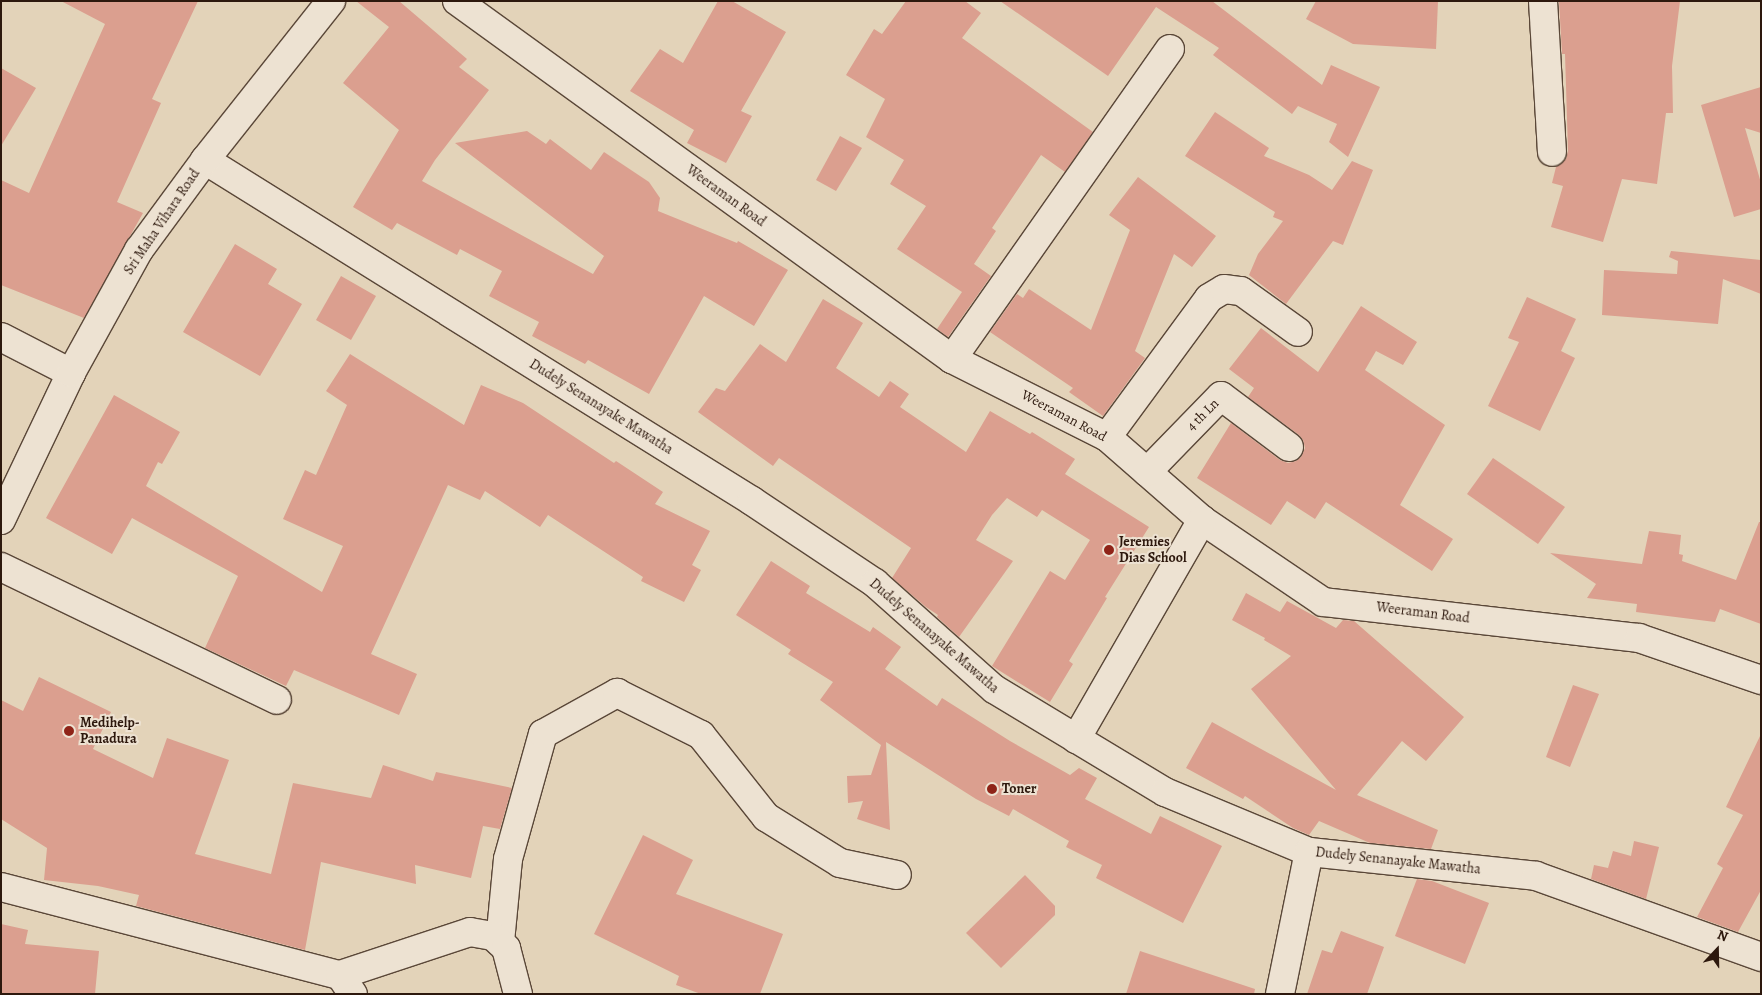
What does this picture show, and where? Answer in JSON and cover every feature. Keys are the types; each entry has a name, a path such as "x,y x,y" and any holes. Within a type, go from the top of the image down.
{"street":[{"name":"Sri Maha Vihara Road","path":"1,520 71,373 139,250 205,160 331,1"},
{"name":"Weeraman Road","path":"457,1 952,359 1107,437 1202,520 1324,602 1639,638 1761,680"},
{"path":"1543,1 1552,152"},
{"path":"952,359 1170,49"},
{"name":"Dudely Senanayake Mawatha","path":"205,160 752,500 875,583 994,689 1165,792 1309,852 1536,876 1761,957"},
{"path":"1107,437 1209,298 1224,289 1241,291 1298,332"},
{"path":"1,337 71,373"},
{"name":"4 th Ln","path":"1147,472 1221,396 1289,447"},
{"path":"1076,739 1202,520"},
{"path":"1,567 277,700"},
{"path":"500,942 508,859 543,734 617,693 701,735 766,817 840,862 897,875"},
{"path":"1280,994 1309,852"},
{"path":"1,887 347,985 470,932 493,936 506,948 518,994"}],"building":[{"path":"61,1 198,1 152,99 161,103 117,202 143,213 84,318 1,285 1,180 29,193 105,24"},
{"path":"356,1 399,1 467,59 459,67 489,90 435,160 422,181 593,274 604,256 455,143 527,131 546,144 550,139 591,170 604,152 649,182 660,198 658,211 737,243 738,241 788,270 754,326 704,296 649,394 588,360 585,364 532,336 539,322 489,296 502,271 460,249 457,255 397,223 392,230 353,207 399,130 343,83 389,27"},
{"path":"718,1 732,1 786,32 741,111 752,116 726,163 687,143 694,130 630,91 660,49 683,63"},
{"path":"906,1 965,1 981,13 962,38 1093,132 1065,172 1041,155 992,228 996,231 974,264 991,276 948,337 937,329 962,292 897,249 926,206 890,184 904,160 866,137 885,99 846,75 874,29 882,34"},
{"path":"1000,1 1212,1 1322,85 1331,65 1380,87 1348,157 1329,142 1337,124 1298,106 1292,114 1213,55 1219,48 1156,7 1108,76"},
{"path":"1316,1 1438,1 1436,49 1353,44 1306,19"},
{"path":"1559,1 1680,1 1672,66 1673,113 1666,113 1657,184 1622,179 1603,242 1551,227 1563,186 1552,183 1556,167 1566,159 1568,151 1565,54 1562,54"},
{"path":"1,68 36,88 1,146"},
{"path":"1761,87 1761,133 1745,128 1761,183 1761,209 1734,217 1701,105"},
{"path":"1215,112 1269,148 1264,156 1309,175 1332,190 1352,161 1373,170 1343,245 1333,241 1286,304 1249,275 1258,254 1283,221 1273,217 1275,212 1185,156"},
{"path":"840,136 862,148 836,191 816,180"},
{"path":"1138,177 1216,236 1192,267 1174,254 1135,351 1145,358 1103,416 1069,392 1073,388 990,332 1017,294 1023,298 1029,289 1091,330 1130,230 1109,215"},
{"path":"235,244 277,269 268,284 302,304 260,376 183,332"},
{"path":"1671,251 1761,260 1761,294 1723,279 1718,324 1602,315 1604,270 1677,274 1678,261 1669,257"},
{"path":"341,276 376,296 351,340 316,320"},
{"path":"1527,297 1576,319 1561,351 1575,358 1540,431 1488,406 1519,342 1508,338"},
{"path":"823,299 863,323 836,368 879,397 890,381 909,394 900,407 966,452 990,411 1030,434 1032,432 1075,459 1065,474 1149,527 1105,597 1107,598 1069,661 1073,664 1050,702 992,666 1050,571 1065,580 1090,540 1042,510 1037,517 1007,498 992,515 976,540 1013,561 959,637 937,617 938,615 892,578 911,548 779,458 773,466 698,412 716,388 725,391 760,344 786,362"},
{"path":"1361,306 1417,342 1403,365 1376,351 1365,370 1445,425 1400,505 1453,539 1432,571 1326,502 1315,519 1287,501 1271,525 1197,478 1231,423 1280,460 1288,463 1296,461 1301,457 1305,448 1303,440 1299,435 1248,397 1254,388 1229,369 1261,328 1318,372"},
{"path":"350,354 464,425 481,385 523,403 614,463 616,461 663,492 655,504 710,531 692,565 701,570 684,602 641,581 643,577 548,515 540,527 485,491 480,500 448,485 371,654 417,674 399,715 294,670 286,686 205,648 238,576 132,518 112,554 46,518 114,395 180,432 162,464 158,462 146,486 322,592 343,546 283,519 305,470 316,475 347,405 326,391"},
{"path":"1493,458 1565,507 1538,544 1467,494"},
{"path":"1759,522 1761,522 1761,624 1720,609 1715,622 1636,612 1637,604 1587,598 1596,584 1550,553 1642,564 1649,531 1681,535 1679,554 1683,555 1682,561 1736,580"},
{"path":"771,561 810,586 806,593 870,632 873,627 901,647 885,669 937,706 942,698 1010,741 1070,775 1079,768 1097,778 1085,799 1151,834 1160,816 1222,846 1183,923 1096,878 1102,865 1066,847 1069,841 1013,809 1009,816 976,799 886,742 890,830 857,819 863,801 848,803 847,776 871,775 881,745 820,700 833,682 788,654 791,650 736,615"},
{"path":"1246,593 1280,612 1287,601 1336,628 1343,620 1354,621 1464,717 1426,761 1402,741 1357,795 1438,830 1431,849 1370,843 1319,821 1309,835 1293,828 1245,796 1243,799 1186,768 1212,722 1336,790 1251,689 1291,656 1264,640 1265,638 1232,620"},
{"path":"39,677 111,712 93,749 153,778 167,738 229,760 195,854 271,874 293,783 371,798 383,765 433,781 436,772 512,788 500,829 483,826 471,878 415,865 416,884 321,862 305,950 136,906 139,895 98,886 44,880 47,848 1,819 1,700 23,711"},
{"path":"1573,685 1599,694 1570,767 1546,757"},
{"path":"1761,734 1761,890 1738,932 1697,917 1723,868 1717,864 1743,815 1726,807"},
{"path":"643,835 693,860 676,894 783,934 760,994 701,994 676,985 679,976 594,934"},
{"path":"1634,841 1659,847 1646,899 1591,879 1594,865 1608,868 1613,851 1631,856"},
{"path":"1025,875 1055,906 1055,915 1001,968 966,933"},
{"path":"1417,879 1432,881 1489,903 1465,964 1395,936"},
{"path":"1,924 28,930 25,944 99,951 95,994 1,994"},
{"path":"1341,931 1384,947 1367,994 1307,994 1322,950 1332,953"},
{"path":"1140,951 1255,989 1254,994 1126,994"}],"place":[{"name":"Jeremies Dias School","path":"1109,550"},
{"name":"Medihelp- Panadura","path":"69,731"},
{"name":"Toner","path":"992,789"}]}
